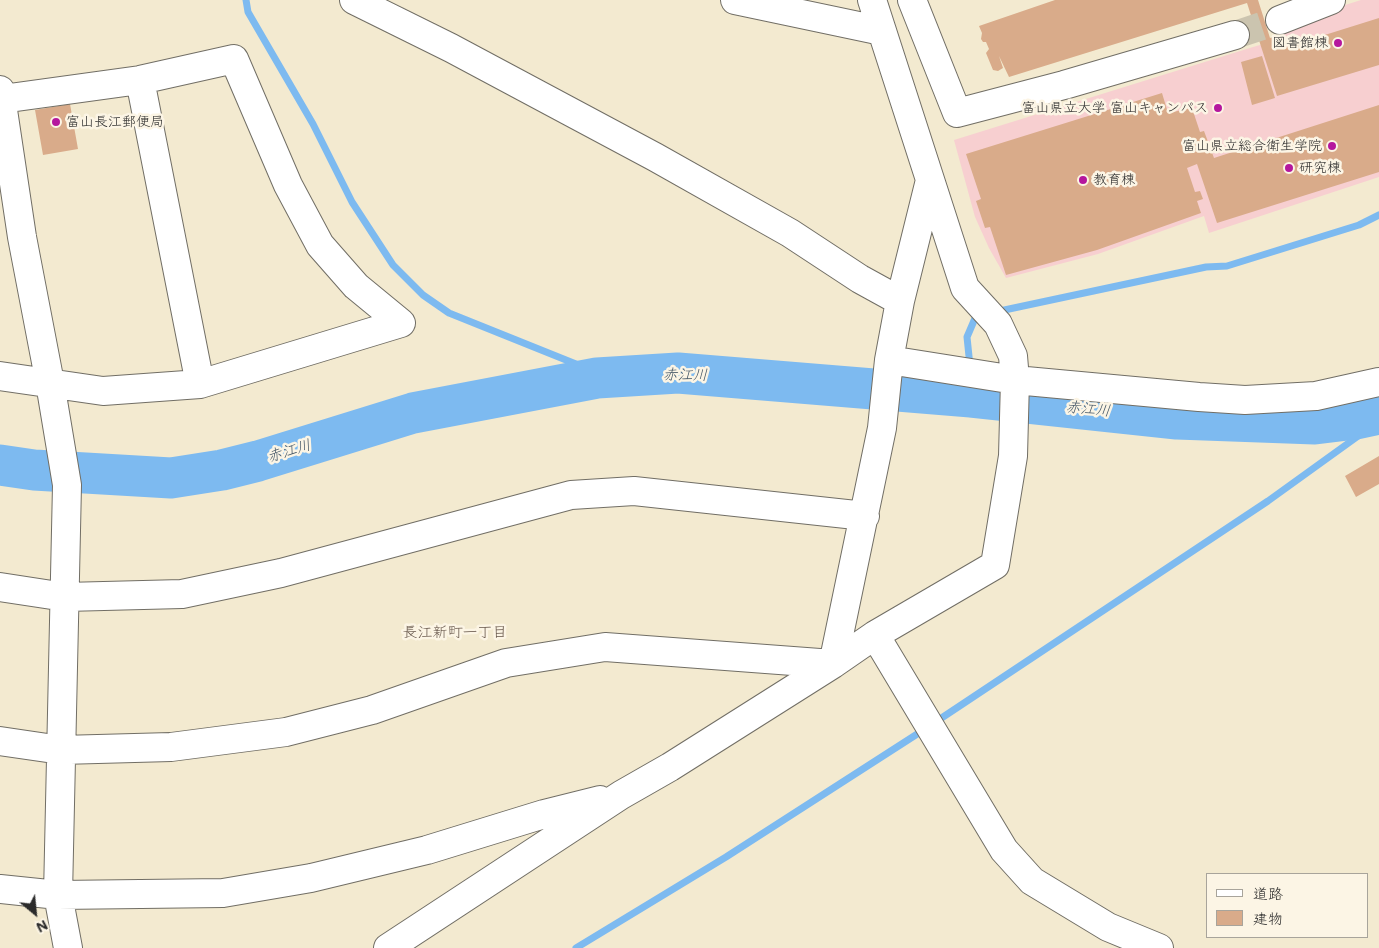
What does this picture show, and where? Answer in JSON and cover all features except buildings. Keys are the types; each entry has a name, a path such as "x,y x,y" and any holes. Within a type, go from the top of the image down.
{"street":[{"path":"354,0 451,48 672,167 790,233 860,279 900,301"},
{"path":"734,0 882,31"},
{"path":"388,948 621,795 670,767 833,664 875,635 995,565 1013,456 1015,380 1013,356 998,324 964,288 872,0"},
{"path":"912,0 957,113 1064,86 1235,35"},
{"path":"1280,20 1331,0"},
{"path":"0,376 50,383 103,391 200,384 401,323 356,286 320,245 288,185 234,60 140,80 1,94 11,235 50,383 67,485 58,895 68,948"},
{"path":"140,80 200,384"},
{"path":"833,664 882,428 889,360 900,301 930,180"},
{"path":"889,360 1015,380 1245,400 1316,396 1379,382"},
{"path":"0,587 65,596 182,594 281,573 571,496 634,491 865,516"},
{"path":"875,635 1004,850 1032,881 1108,926 1159,948"},
{"path":"0,741 61,750 171,748 286,732 372,710 506,663 605,647 833,664"},
{"path":"0,889 58,895 223,893 311,878 427,850 544,814 621,795"}],"shaded area":[{"name":"富山県立大学 富山キャンパス","path":"1361,0 1379,0 1379,177 1209,233 1204,216 1098,254 1006,278 989,248 975,217 954,140 1285,38 1279,26"}],"waterway":[{"path":"246,0 248,12 313,124 352,202 393,265 423,295 449,313 576,364 597,378"},
{"path":"995,312 1206,267 1227,266 1359,225 1379,215"},
{"path":"970,366 967,337 976,316 980,315"},
{"name":"赤江川","path":"0,465 34,470 171,478 222,470 258,461 413,413 597,378 678,373 971,397 1177,419 1315,424 1379,414"},
{"path":"970,379 971,397"},
{"path":"934,723 1268,501 1379,421"},
{"path":"576,948 726,857 925,729"}],"tunnel":[{"path":"1235,35 1280,20"}],"place":[{"name":"図書館棟","path":"1338,43"},
{"name":"富山県立大学 富山キャンパス","path":"1218,108"},
{"name":"富山長江郵便局","path":"56,122"},
{"name":"富山県立総合衛生学院","path":"1332,146"},
{"name":"研究棟","path":"1289,168"},
{"name":"教育棟","path":"1083,180"}],"district":[{"name":"長江新町一丁目","path":"455,632"}]}
